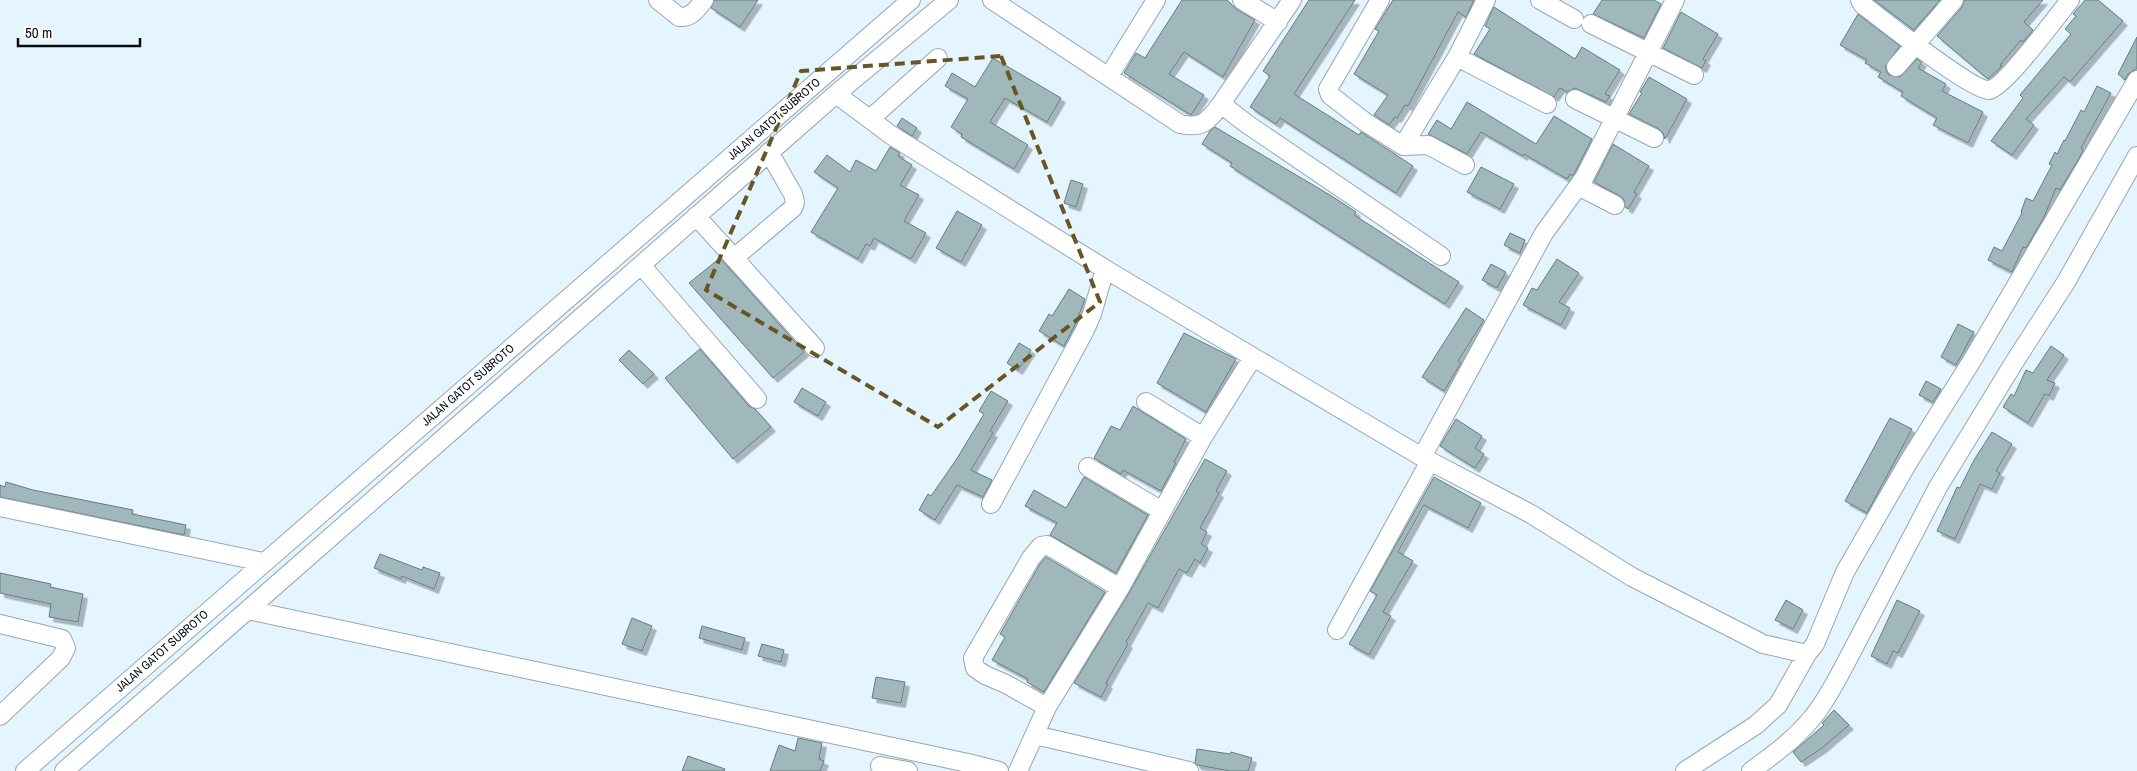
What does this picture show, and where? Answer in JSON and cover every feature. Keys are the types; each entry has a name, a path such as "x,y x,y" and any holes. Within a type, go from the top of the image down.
{"street":[{"path":"658,0 683,17 694,12 704,0"},
{"name":"JALAN GATOT SUBROTO","path":"25,771 911,0"},
{"name":"JALAN GATOT SUBROTO","path":"64,771 769,152 949,0"},
{"path":"992,0 1180,124 1194,127 1208,120 1221,104 1292,0"},
{"path":"1109,76 1156,0"},
{"path":"1242,0 1278,22"},
{"path":"1380,0 1328,89 1330,95 1365,122 1403,146 1428,145 1465,165"},
{"path":"1403,146 1456,57 1486,0"},
{"path":"1540,0 1694,75"},
{"path":"1337,630 1544,234 1578,186 1675,0"},
{"path":"1860,0 1863,5 1916,45 1980,88 1988,90 1995,88 2013,70 2070,0"},
{"path":"1896,67 1954,0"},
{"path":"1456,57 1547,104"},
{"path":"870,120 938,58"},
{"path":"1685,771 1756,725 1778,705 1807,654 1815,644 1845,572 1909,461 2044,240 2108,126 2137,80"},
{"path":"836,94 890,135 1105,269 1426,459 1531,514 1632,577 1763,644 1807,654"},
{"path":"1575,99 1654,138"},
{"path":"1221,104 1247,124 1441,256"},
{"path":"734,258 793,208 795,202 793,194 769,152"},
{"path":"1751,771 1798,734 1826,698 1846,664 1938,487 2066,282 2137,156"},
{"path":"1578,186 1615,205"},
{"path":"696,216 815,348"},
{"path":"641,264 757,399"},
{"path":"991,504 1085,330 1092,314 1105,269"},
{"path":"1018,771 1047,706 1120,588 1203,437 1253,357"},
{"path":"1146,402 1203,437"},
{"path":"1088,467 1162,511"},
{"path":"0,506 258,567"},
{"path":"1047,706 985,675 975,668 973,662 973,658 1031,558 1041,546 1047,545 1120,588"},
{"path":"250,608 999,771"},
{"path":"0,624 62,639 66,648 61,658 0,716"},
{"path":"1034,738 1189,771"},
{"path":"884,746 880,768 908,771"}],"highlighted area":[{"path":"1001,56 1100,302 938,427 706,290 801,71"}],"building":[{"path":"714,0 758,0 740,27 711,8"},
{"path":"1182,0 1227,0 1236,9 1255,20 1223,77 1184,52 1169,74 1204,95 1191,115 1124,73 1136,53 1145,58"},
{"path":"1309,0 1355,0 1294,94 1359,135 1361,132 1413,166 1396,193 1280,118 1276,124 1250,107 1270,76 1263,71"},
{"path":"1393,0 1474,0 1466,17 1458,12 1408,106 1405,105 1397,118 1395,117 1389,125 1374,115 1388,95 1354,74 1379,31 1375,29"},
{"path":"1602,0 1654,0 1661,4 1644,38 1593,14"},
{"path":"1874,0 1940,0 1914,30"},
{"path":"1964,0 2043,0 2024,22 2033,30 2023,42 2021,40 2000,65 2002,66 1988,79 1937,36 1962,7"},
{"path":"2085,0 2098,0 2123,21 2070,82 2064,77 2026,119 2034,125 2012,155 1991,141 2023,98 2020,95 2071,34 2065,29 2076,16 2073,14"},
{"path":"1494,7 1575,59 1582,47 1620,70 1605,94 1610,96 1606,102 1575,88 1567,92 1560,88 1554,97 1474,54 1490,29 1485,26"},
{"path":"1681,12 1718,34 1703,59 1706,61 1702,68 1663,48"},
{"path":"1858,14 1900,46 1886,65 1886,71 1889,75 1900,77 1917,59 1922,62 1918,68 1946,84 1942,91 1983,112 1968,143 1933,125 1937,118 1901,96 1903,92 1878,77 1881,72 1865,63 1867,60 1840,45"},
{"path":"2137,37 2137,68 2128,74 2125,80 2118,74"},
{"path":"993,58 1061,98 1047,122 1005,98 990,122 1028,145 1014,169 961,137 962,134 951,127 968,99 945,86 952,73 975,87"},
{"path":"1649,77 1687,99 1665,139 1659,129 1629,114"},
{"path":"2097,86 2111,93 2081,148 2083,150 2081,155 2060,190 2056,188 2044,217 2026,248 2023,247 2012,272 1988,260 1994,247 2002,251 2022,213 2026,198 2033,201 2052,165 2049,164 2055,152 2057,154 2081,110 2084,112"},
{"path":"1467,102 1536,144 1554,116 1592,139 1573,176 1570,174 1567,179 1481,132 1467,154 1428,134 1437,120 1451,129"},
{"path":"902,118 917,128 912,136 897,126"},
{"path":"1215,127 1330,195 1356,212 1354,215 1459,282 1445,304 1230,166 1232,163 1202,144 1210,131"},
{"path":"1613,144 1649,166 1634,192 1637,194 1628,209 1625,207 1624,200 1620,196 1594,182"},
{"path":"890,147 900,153 898,156 912,165 900,185 919,195 904,221 926,233 911,259 874,238 870,246 866,244 858,259 811,232 838,188 814,172 827,155 850,172 856,160 876,171"},
{"path":"1481,167 1514,184 1500,209 1467,192"},
{"path":"1071,180 1083,184 1076,207 1064,203"},
{"path":"957,211 982,225 961,262 936,248"},
{"path":"1510,233 1525,240 1520,253 1504,245"},
{"path":"720,258 804,352 773,378 689,283"},
{"path":"1557,259 1579,273 1559,302 1570,308 1561,325 1523,305 1532,288 1537,290"},
{"path":"1491,264 1506,272 1497,288 1482,280"},
{"path":"1069,289 1085,299 1064,346 1039,331 1049,314 1052,316"},
{"path":"1466,308 1484,320 1458,361 1461,363 1444,391 1422,377"},
{"path":"1958,324 1974,332 1956,365 1941,357"},
{"path":"1184,333 1236,359 1206,412 1157,383"},
{"path":"1019,343 1031,350 1018,370 1007,363"},
{"path":"2051,346 2064,355 2047,380 2055,383 2049,396 2045,394 2028,423 2003,407 2011,394 2014,396 2026,370 2033,373"},
{"path":"700,349 749,406 755,409 771,427 733,459 665,378"},
{"path":"629,350 654,374 643,384 619,360"},
{"path":"1926,381 1941,389 1933,402 1919,395"},
{"path":"802,388 826,402 818,416 794,402"},
{"path":"991,391 1008,401 990,431 993,433 971,470 992,480 983,497 957,485 935,520 919,510 928,494 931,496 956,460 984,414 979,411"},
{"path":"1133,406 1186,439 1161,491 1123,470 1121,474 1094,458 1111,426 1120,430"},
{"path":"1890,418 1912,429 1867,513 1845,501"},
{"path":"1456,419 1482,436 1475,448 1484,454 1475,468 1440,446"},
{"path":"1992,432 2012,444 1996,471 2000,473 1992,489 1980,484 1955,539 1937,531 1957,487 1960,488 1974,460"},
{"path":"1205,459 1227,471 1216,491 1219,493 1200,528 1207,532 1201,544 1208,548 1200,563 1195,559 1187,573 1179,569 1158,608 1148,603 1126,642 1128,644 1106,683 1108,684 1101,697 1074,683 1129,593"},
{"path":"1084,477 1148,515 1116,573 1050,535 1057,523 1025,506 1034,490 1066,508"},
{"path":"1434,477 1481,503 1468,528 1424,505 1398,552 1413,561 1383,612 1391,616 1369,655 1349,644 1377,595 1370,591"},
{"path":"6,482 33,490 133,510 132,514 186,525 184,535 0,497 0,485 5,487"},
{"path":"380,554 422,570 423,567 440,573 434,589 402,576 401,579 374,568"},
{"path":"1046,557 1105,592 1044,692 1027,682 1028,679 992,660 1005,637 1000,634 1040,564"},
{"path":"0,573 51,584 50,587 83,594 78,622 49,617 51,604 0,593"},
{"path":"1786,600 1803,610 1793,629 1775,620"},
{"path":"1897,600 1920,611 1898,653 1893,651 1887,664 1871,656"},
{"path":"632,618 652,626 642,651 622,644"},
{"path":"702,626 745,638 742,650 699,638"},
{"path":"762,644 784,650 781,662 758,656"},
{"path":"876,677 905,682 901,703 872,698"},
{"path":"1834,710 1849,725 1822,748 1801,762 1793,752 1824,725 1822,723"},
{"path":"798,738 822,743 819,759 824,761 820,771 770,771 779,745 795,751"},
{"path":"1197,749 1230,754 1231,752 1252,758 1248,771 1230,771 1197,765 1195,763"},
{"path":"688,756 725,769 724,771 682,771"}]}
